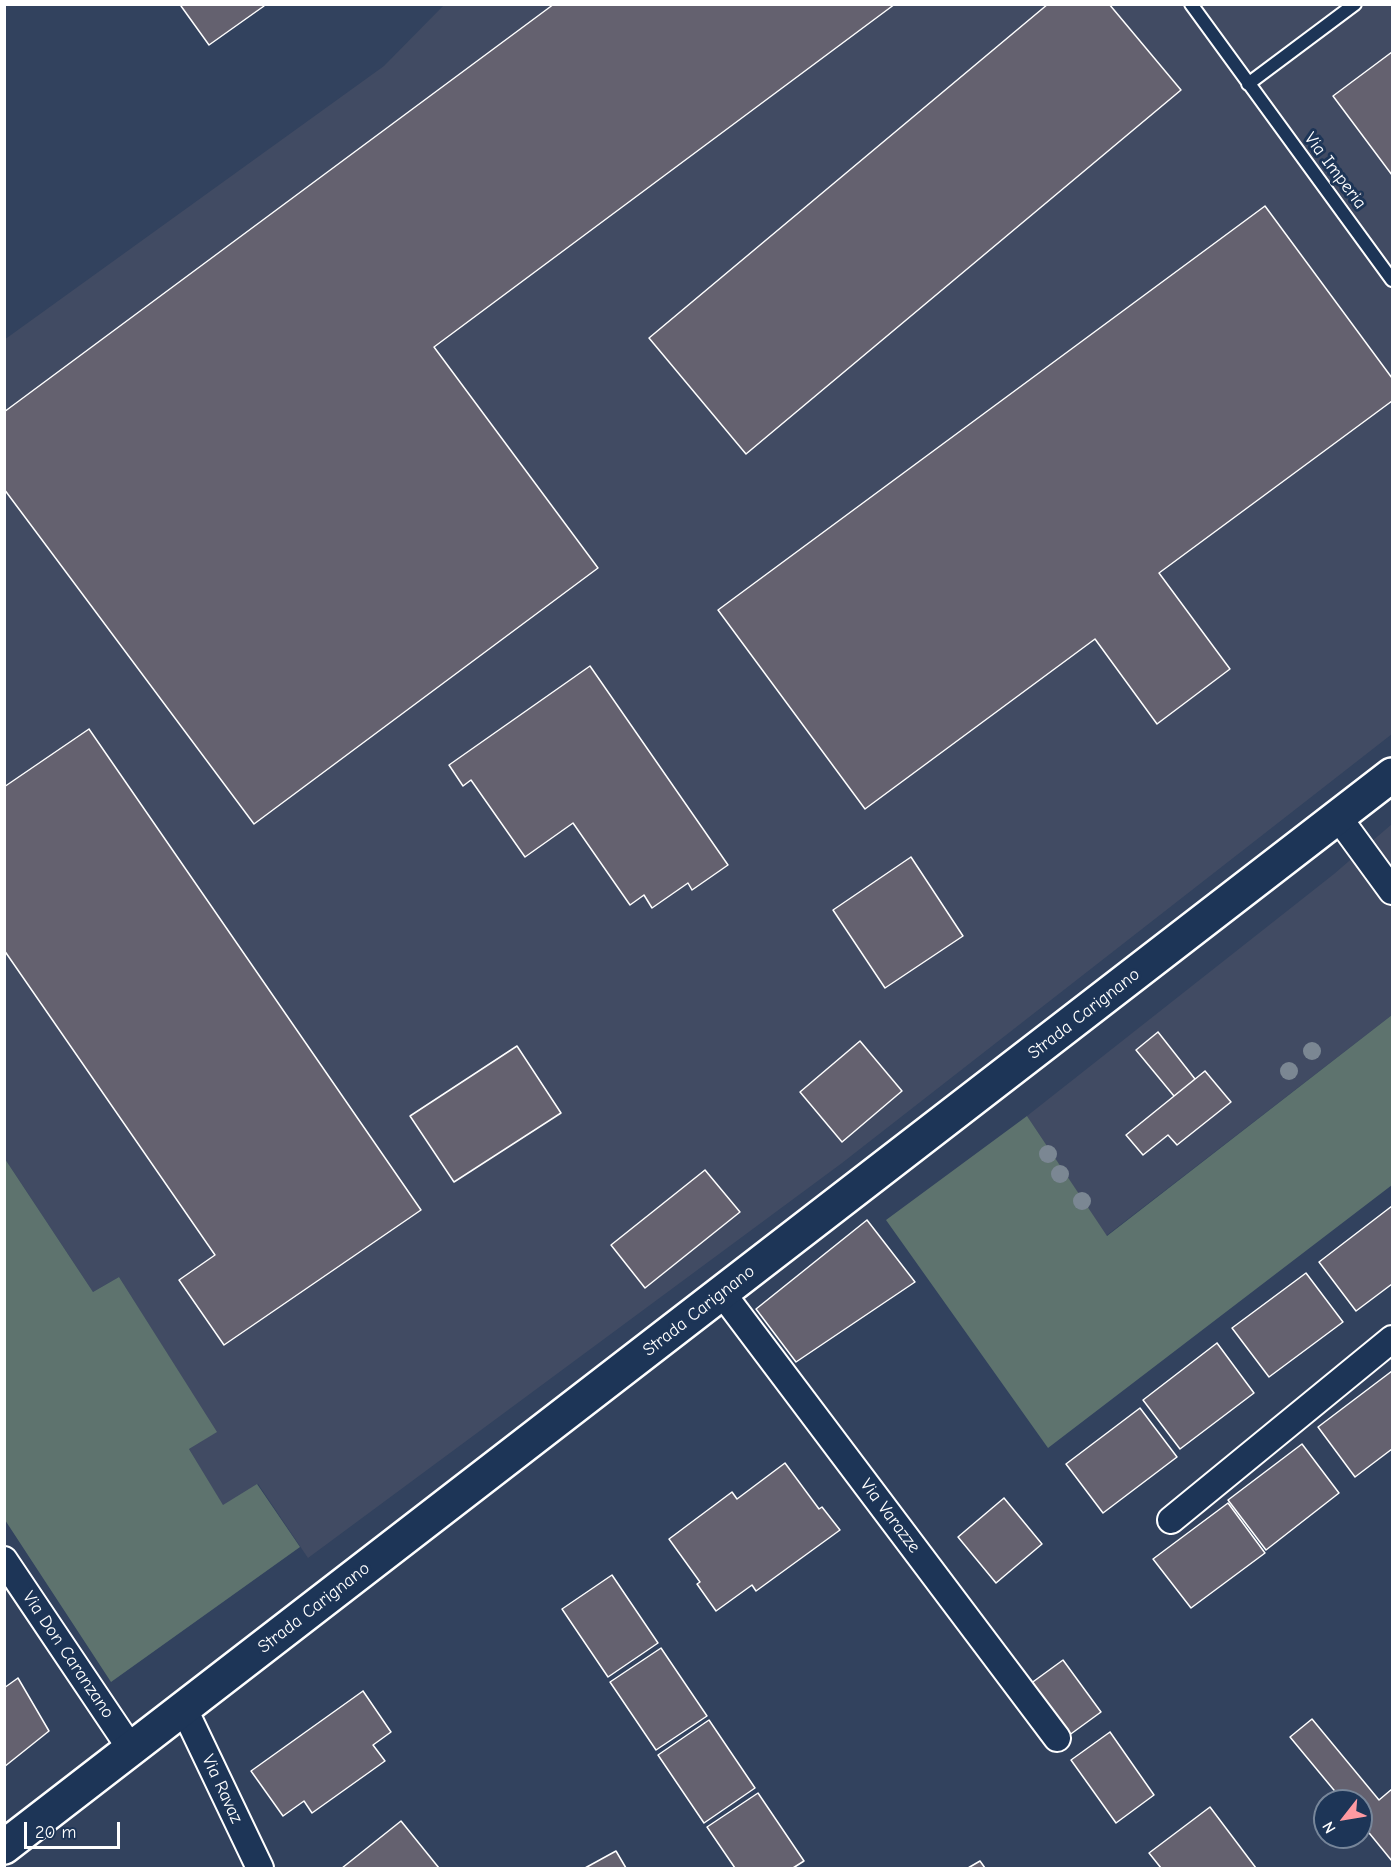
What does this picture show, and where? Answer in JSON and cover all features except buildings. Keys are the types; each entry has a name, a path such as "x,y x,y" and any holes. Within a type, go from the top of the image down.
{"street":[{"name":"Strada Carignano","path":"4,1847 1392,775"},
{"path":"1338,817 1392,891"},
{"name":"Via Varazze","path":"722,1293 1057,1738"},
{"path":"1171,1520 1392,1340"},
{"name":"Via Don Caranzano","path":"4,1560 131,1749"},
{"name":"Via Ravaz","path":"183,1709 260,1869"}],"lane":[{"name":"Via Imperia","path":"1191,4 1392,280"},
{"path":"1248,84 1355,4"}],"shaded area":[{"path":"444,5 1392,5 1392,734 842,1163 308,1558 258,1484 223,1506 189,1449 216,1432 119,1277 93,1292 5,1159 4,340 384,66"},
{"path":"1392,824 1392,1015 1106,1236 1027,1116 1334,874"}],"green space":[{"path":"1392,1015 1392,1185 1048,1448 886,1220 1027,1116 1107,1236"},
{"path":"5,1159 93,1292 119,1277 217,1432 189,1449 223,1505 257,1484 300,1547 111,1682 5,1520"}]}
